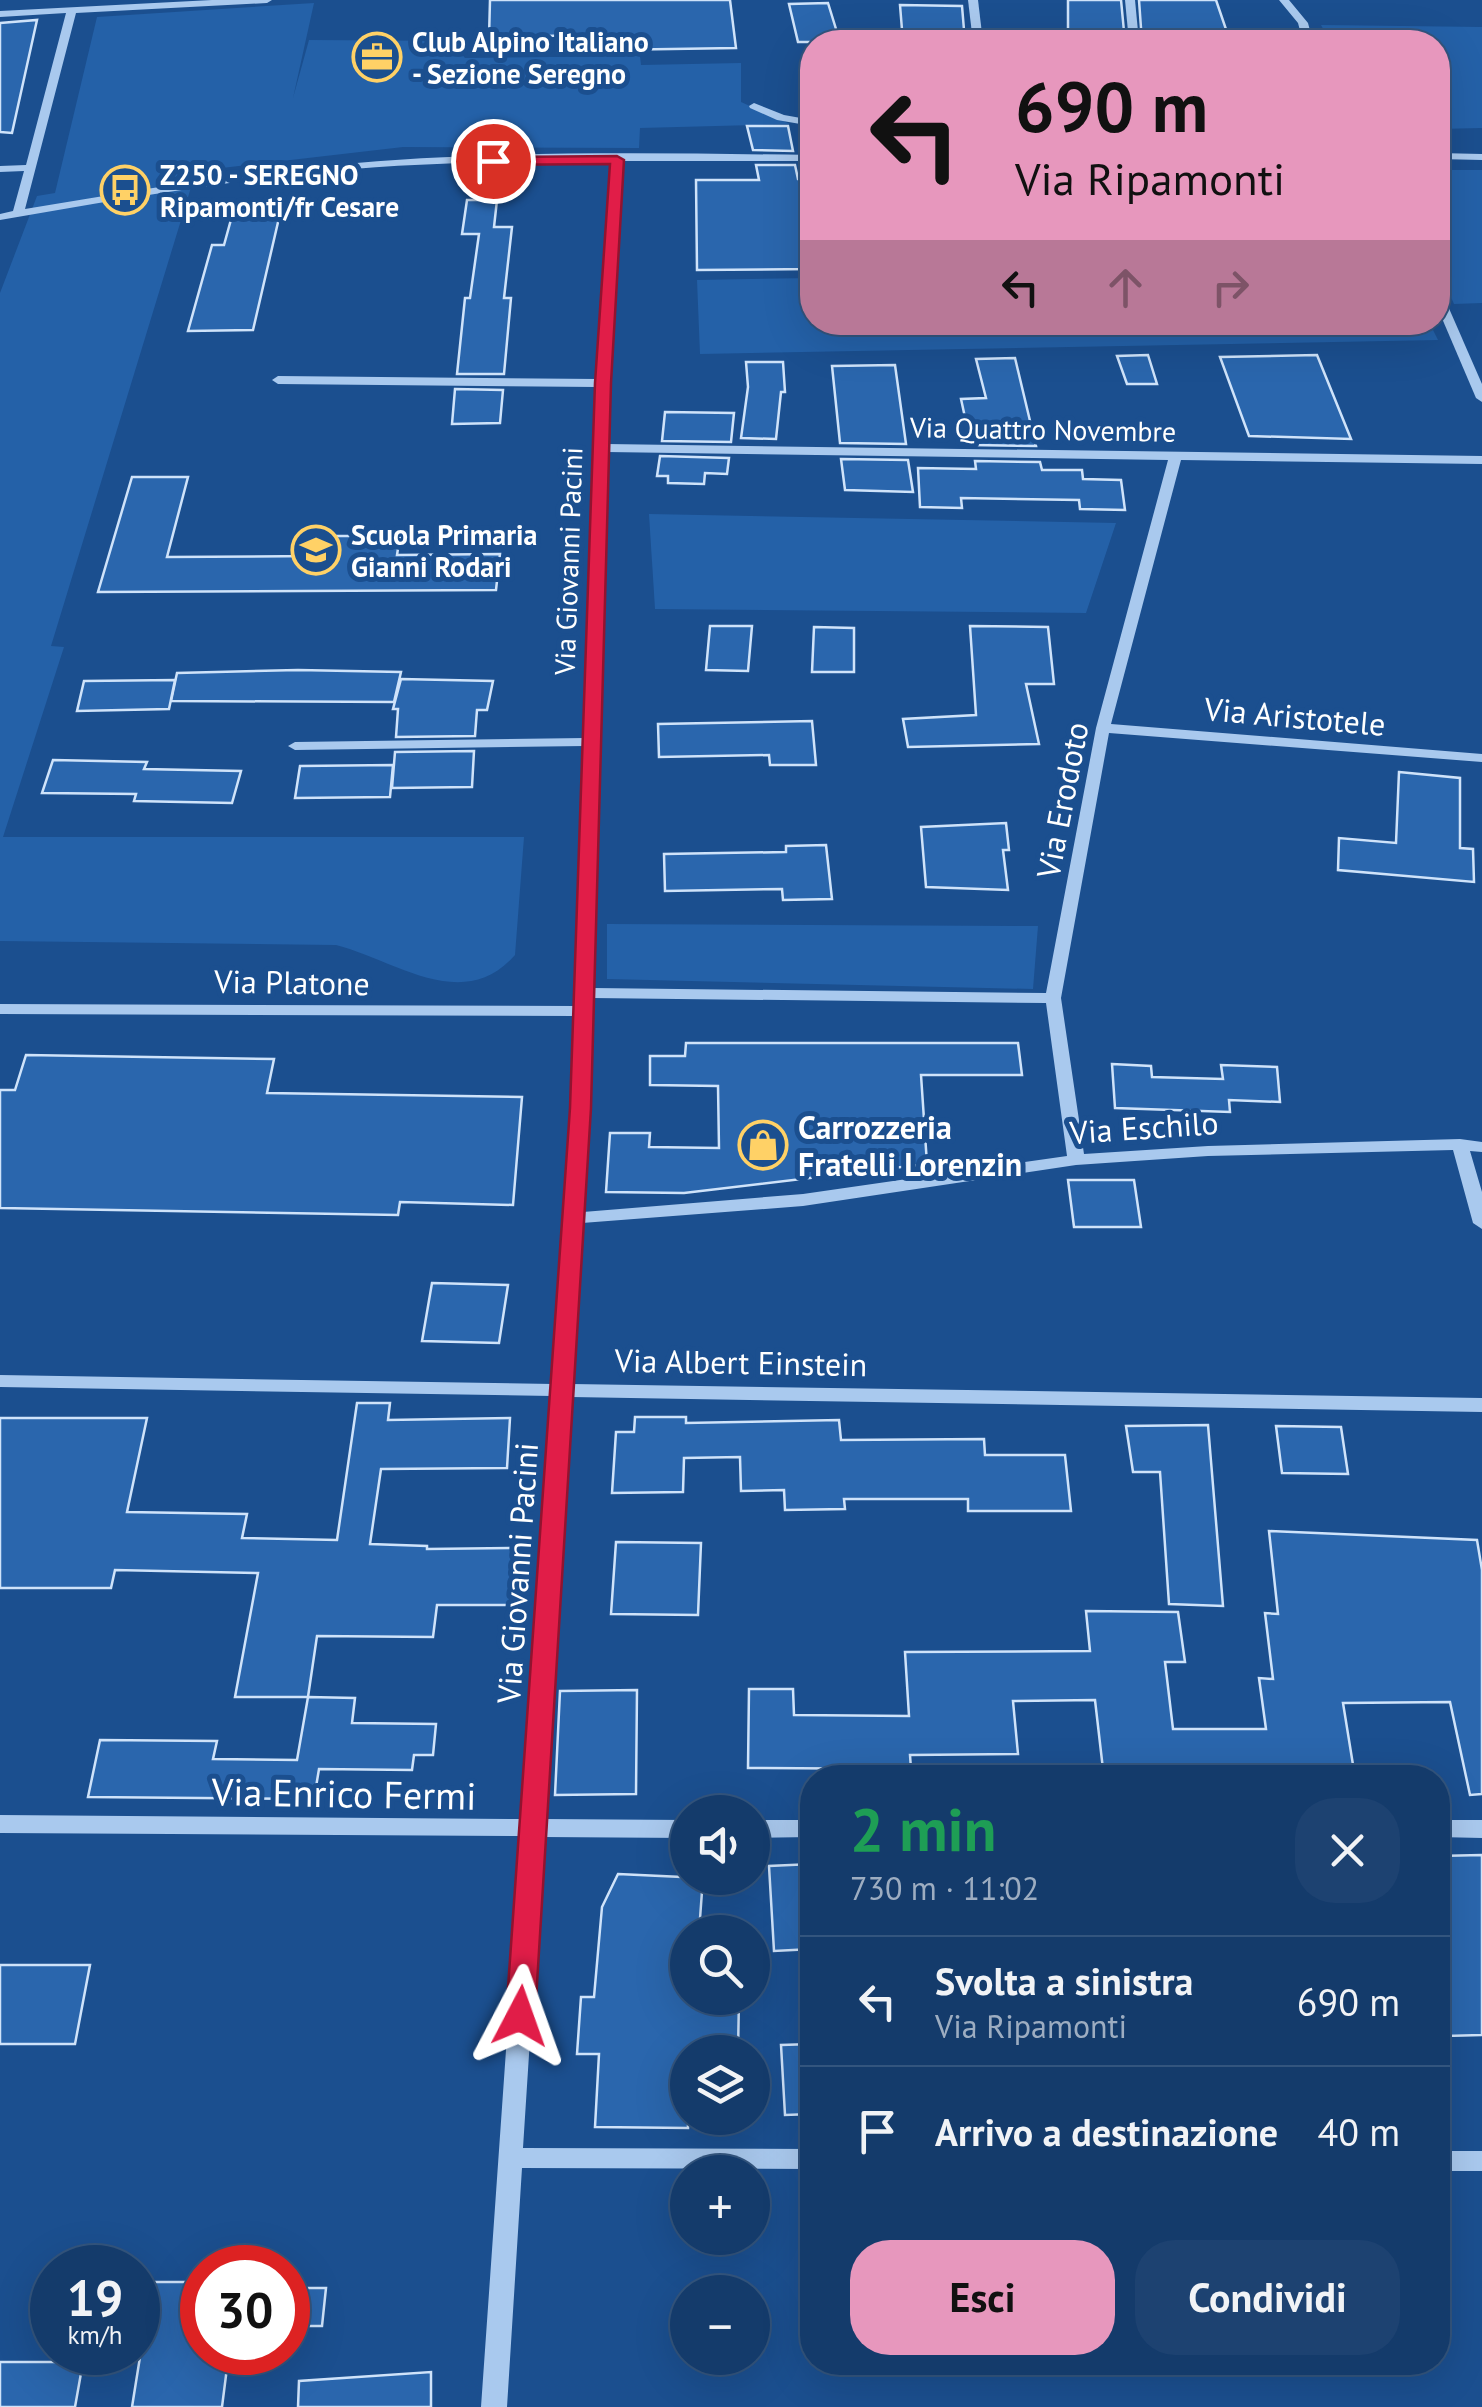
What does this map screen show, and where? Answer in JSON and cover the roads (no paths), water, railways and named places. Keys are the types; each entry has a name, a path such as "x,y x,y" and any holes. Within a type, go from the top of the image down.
{"street":[{"path":"0,14 267,0"},
{"path":"973,0 977,30"},
{"path":"1130,0 1133,30"},
{"path":"1284,0 1305,30"},
{"path":"18,214 72,10"},
{"path":"754,106 780,118 800,121"},
{"path":"1450,156 1482,157"},
{"path":"0,218 220,181 333,168 424,162 800,158"},
{"name":"Via Giovanni Pacini","path":"494,2407 574,1218 585,1002 603,383 617,160"},
{"path":"0,169 30,168"},
{"path":"1450,325 1482,398"},
{"path":"278,380 603,383"},
{"name":"Via Quattro Novembre","path":"603,448 1482,460"},
{"name":"Via Erodoto","path":"1076,1160 1053,998 1103,728 1176,456"},
{"name":"Via Aristotele","path":"1103,728 1482,758"},
{"path":"296,746 591,742"},
{"name":"Via Platone","path":"0,1009 1053,998"},
{"path":"1460,1144 1482,1223"},
{"name":"Via Eschilo","path":"574,1218 790,1201 1076,1160 1208,1151 1460,1144 1482,1148"},
{"name":"Via Albert Einstein","path":"0,1381 1482,1405"},
{"name":"Via Enrico Fermi","path":"0,1824 670,1830"},
{"path":"1450,1829 1482,1829"},
{"path":"770,1830 800,1830"},
{"path":"511,2158 800,2159"},
{"path":"1450,2160 1482,2161"}],"place":[{"name":"Club Alpino Italiano - Sezione Seregno","path":"377,57"},
{"name":"Z250 - SEREGNO Ripamonti/fr Cesare","path":"125,190"},
{"name":"Scuola Primaria Gianni Rodari","path":"316,550"},
{"name":"Carrozzeria Fratelli Lorenzin","path":"763,1145"}]}
